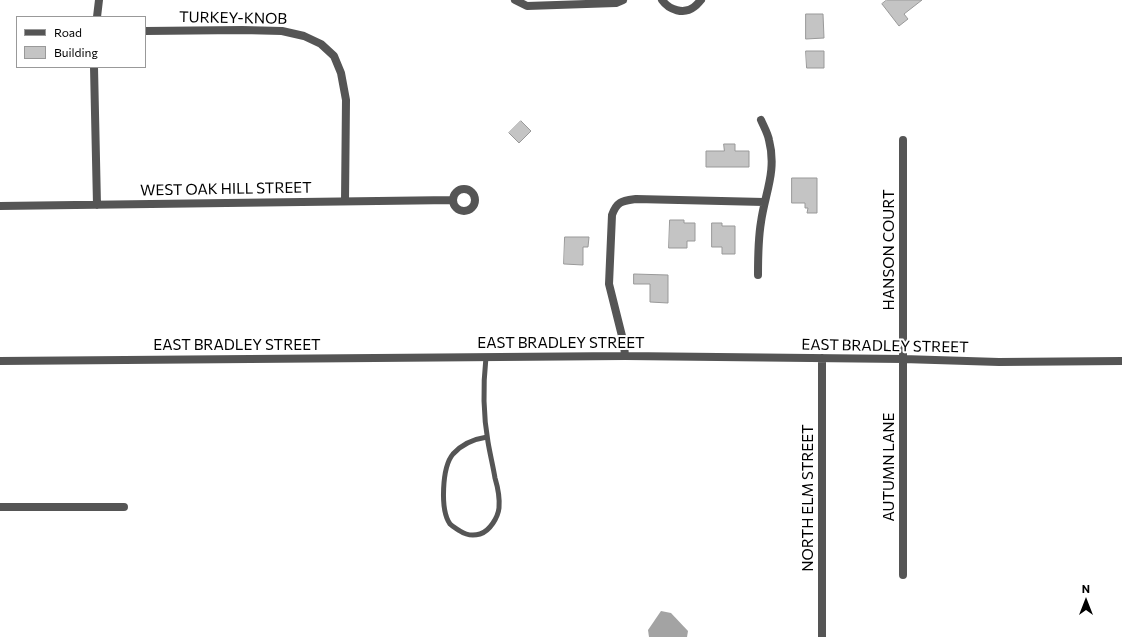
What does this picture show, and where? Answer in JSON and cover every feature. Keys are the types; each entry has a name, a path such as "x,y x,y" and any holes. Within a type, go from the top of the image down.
{"street":[{"path":"97,16 100,0"},
{"path":"515,0 527,6 616,3 623,0"},
{"path":"662,0 664,4 675,10 684,11 694,8 702,0"},
{"name":"TURKEY-KNOB","path":"146,31 282,31 304,36 321,44 334,56 341,73 346,100 345,201"},
{"path":"94,68 96,205"},
{"path":"758,275 758,239 764,202 772,173 772,155 769,139 761,120"},
{"name":"HANSON COURT","path":"902,140 903,359"},
{"path":"625,356 624,344 609,284 612,215 614,207 618,203 636,199 764,202"},
{"name":"WEST OAK HILL STREET","path":"0,206 453,200"},
{"name":"EAST BRADLEY STREET","path":"0,361 625,356 903,359 999,362 1122,361"},
{"name":"NORTH ELM STREET","path":"822,358 822,637"},
{"name":"AUTUMN LANE","path":"903,359 903,575"},
{"path":"0,507 124,507"}],"lane":[{"path":"486,358 484,380 487,437 500,497 499,509 490,526 482,533 475,535 465,534 450,524 447,517 444,500 444,478 446,467 451,455 459,448 467,443 487,437"}],"shaded area":[{"path":"661,611 671,613 688,631 687,637 649,637 648,630"}],"building":[{"path":"887,0 922,0 904,14 908,19 899,26 882,4"},
{"path":"806,14 823,14 824,38 806,39"},
{"path":"806,51 824,51 824,68 807,68"},
{"path":"521,121 531,131 519,143 509,133"},
{"path":"724,144 735,144 735,151 749,151 749,167 706,167 706,151 724,151"},
{"path":"792,178 817,178 817,213 807,213 808,208 805,208 805,203 792,203"},
{"path":"670,220 684,220 684,223 695,223 695,241 687,241 687,248 669,248"},
{"path":"712,223 722,223 722,226 735,226 735,254 722,254 722,247 712,247"},
{"path":"565,237 589,237 588,247 583,247 583,265 564,264"},
{"path":"634,274 668,275 668,303 650,302 650,284 634,284"}]}
